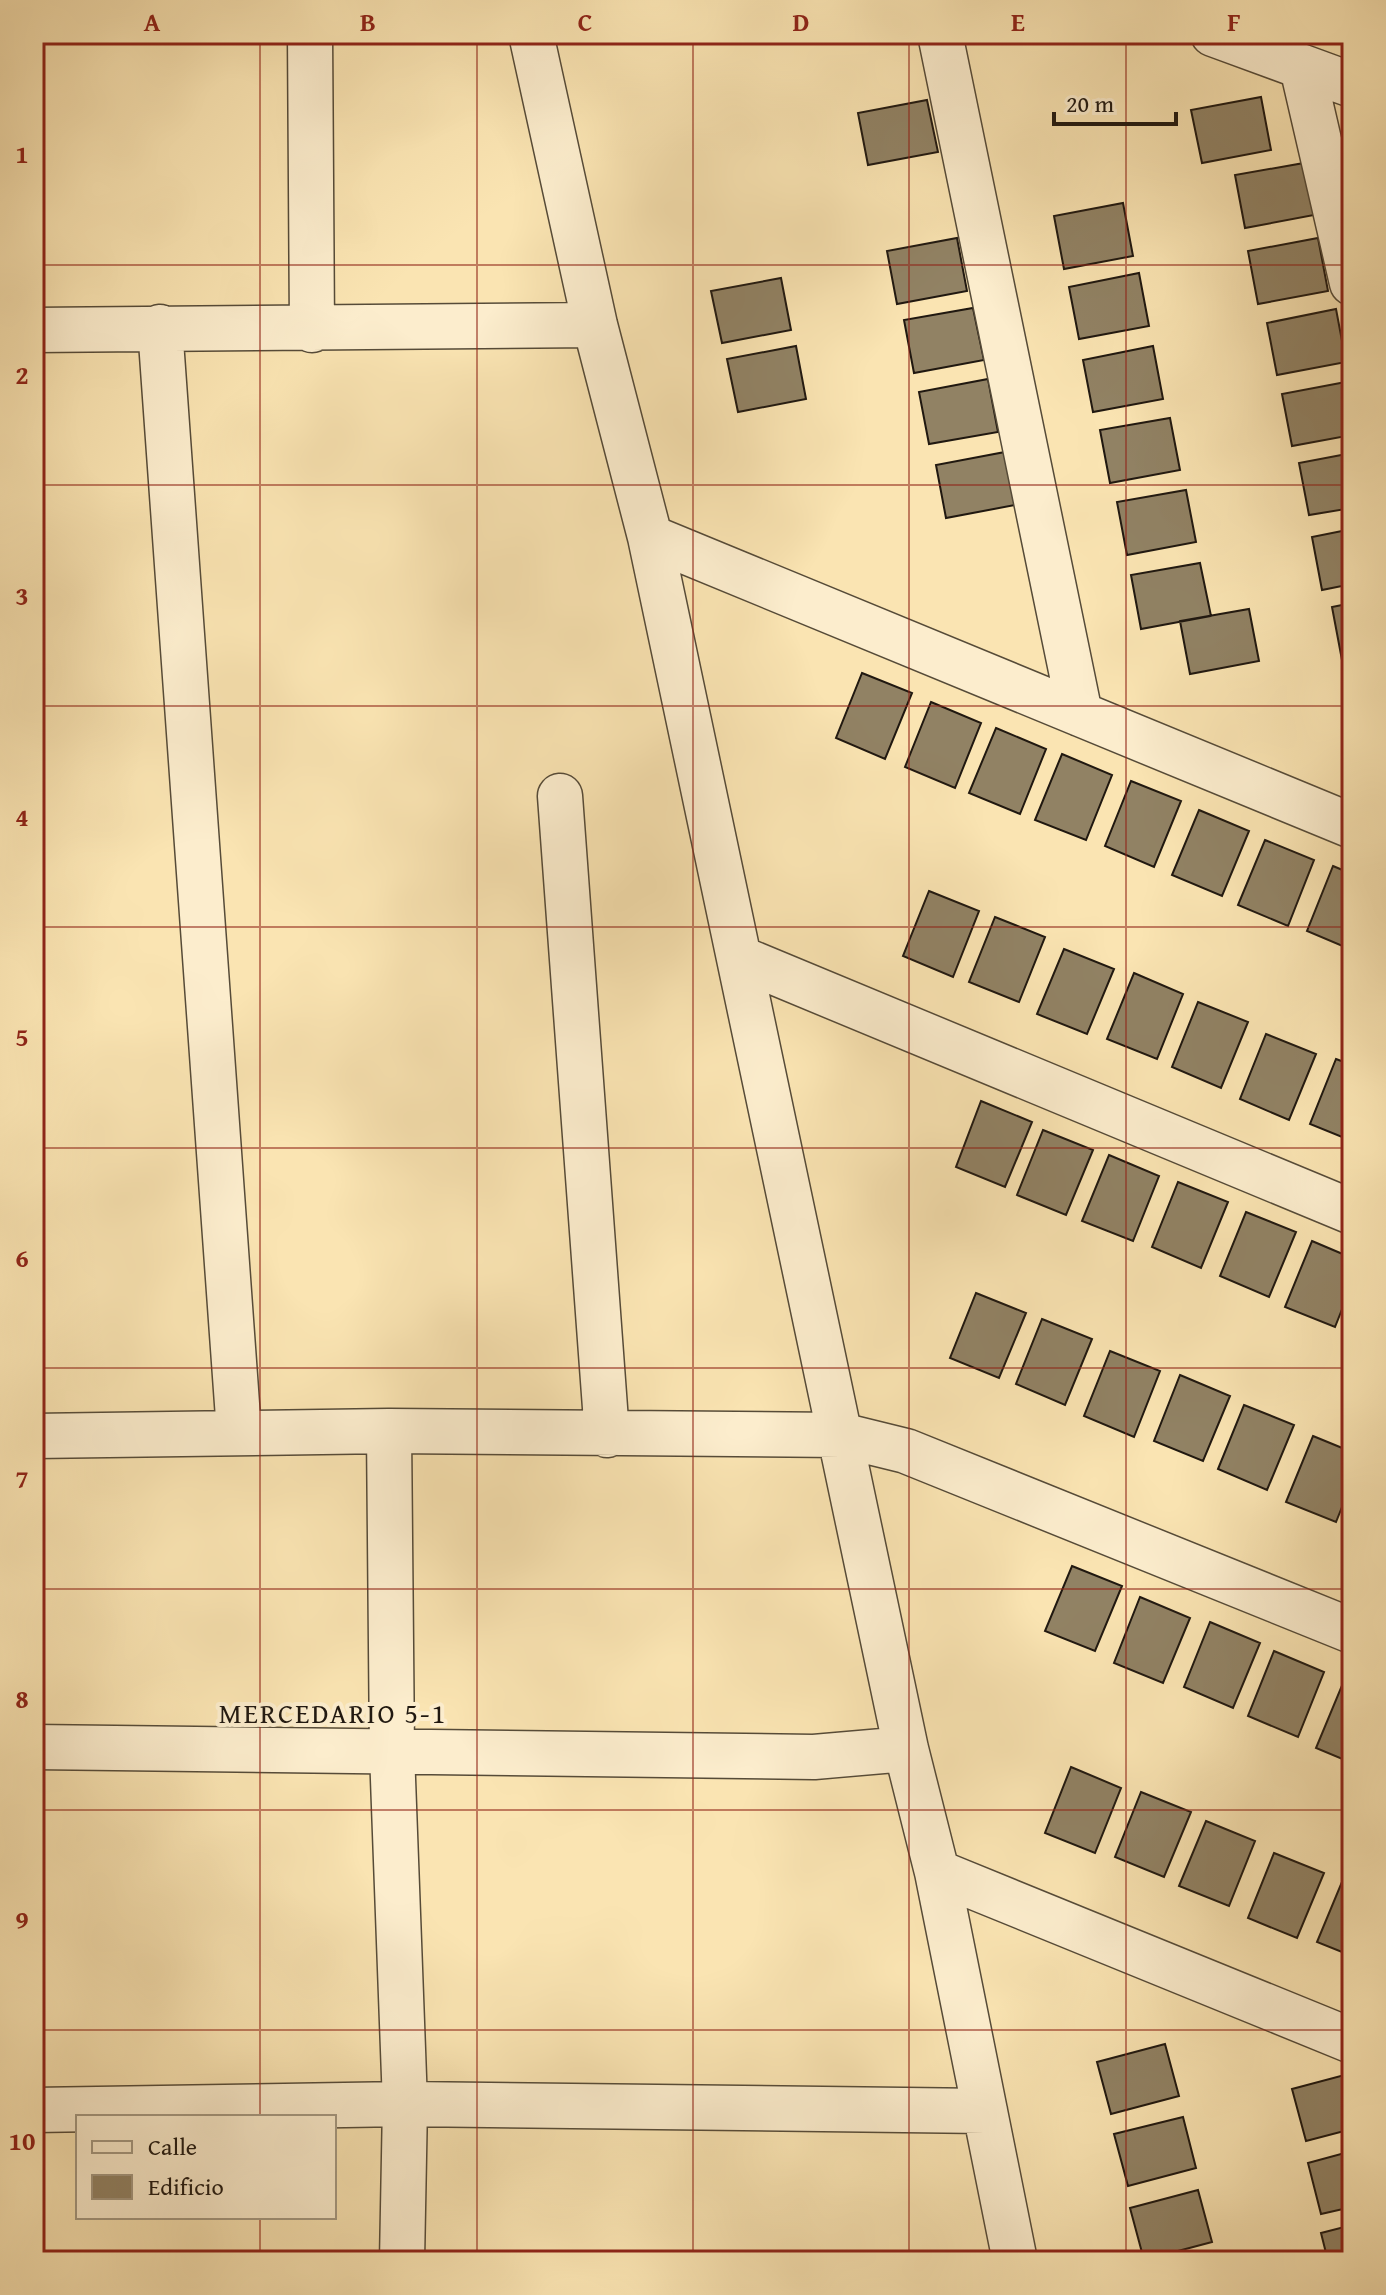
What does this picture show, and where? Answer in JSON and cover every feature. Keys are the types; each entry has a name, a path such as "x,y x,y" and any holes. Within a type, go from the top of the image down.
{"street":[{"path":"310,34 312,330"},
{"path":"531,34 595,325 650,537 742,959 906,1749 937,1872 1015,2261"},
{"path":"940,34 1080,714"},
{"path":"1213,34 1352,85"},
{"path":"1302,67 1352,283"},
{"path":"34,330 160,327 312,330 595,325"},
{"path":"160,327 239,1432"},
{"path":"650,537 1352,826"},
{"path":"560,796 607,1435"},
{"path":"742,959 1352,1212"},
{"path":"389,1431 392,1752 405,2104 402,2261"},
{"path":"34,1436 389,1431 841,1435 906,1451 1352,1631"},
{"path":"34,1747 814,1757 906,1749"},
{"path":"937,1872 1352,2041"},
{"path":"34,2110 405,2104 985,2111"}],"building":[{"path":"1261,97 1271,150 1202,163 1191,110"},
{"path":"927,100 938,152 868,165 858,113"},
{"path":"1304,163 1314,215 1245,228 1235,175"},
{"path":"1123,203 1133,256 1064,269 1054,216"},
{"path":"957,238 967,291 897,304 887,251"},
{"path":"1318,238 1328,291 1258,304 1248,251"},
{"path":"1139,273 1149,326 1079,339 1069,287"},
{"path":"781,278 791,330 722,343 711,291"},
{"path":"973,308 984,360 914,373 904,320"},
{"path":"1336,309 1346,362 1277,375 1267,323"},
{"path":"796,346 806,399 738,412 727,359"},
{"path":"1153,346 1163,399 1093,412 1083,360"},
{"path":"988,379 998,432 929,444 919,392"},
{"path":"1351,381 1352,435 1292,446 1282,394"},
{"path":"1170,418 1180,470 1110,483 1100,430"},
{"path":"1005,452 1015,505 946,518 936,465"},
{"path":"1352,453 1352,508 1309,515 1299,463"},
{"path":"1186,490 1196,542 1127,555 1117,502"},
{"path":"1352,529 1352,584 1322,590 1312,537"},
{"path":"1200,563 1211,616 1141,629 1131,575"},
{"path":"1352,603 1352,658 1342,660 1332,607"},
{"path":"1249,609 1259,661 1190,674 1180,621"},
{"path":"862,673 912,693 885,759 836,738"},
{"path":"931,702 981,723 955,788 905,767"},
{"path":"996,728 1046,749 1020,814 969,793"},
{"path":"1062,754 1112,775 1086,840 1035,820"},
{"path":"1131,781 1181,801 1154,867 1105,846"},
{"path":"1199,810 1249,831 1222,896 1172,875"},
{"path":"1265,840 1314,860 1288,926 1238,905"},
{"path":"1333,866 1352,874 1352,950 1307,931"},
{"path":"929,891 979,911 953,977 903,956"},
{"path":"995,917 1045,937 1019,1002 969,982"},
{"path":"1064,949 1114,969 1087,1034 1037,1014"},
{"path":"1134,973 1183,994 1157,1059 1107,1039"},
{"path":"1198,1002 1248,1022 1221,1088 1172,1067"},
{"path":"1266,1034 1316,1054 1289,1120 1240,1099"},
{"path":"1336,1059 1352,1065 1352,1141 1310,1124"},
{"path":"981,1101 1032,1122 1005,1187 956,1167"},
{"path":"1043,1130 1093,1150 1066,1215 1017,1195"},
{"path":"1109,1155 1159,1176 1133,1241 1082,1221"},
{"path":"1178,1182 1228,1202 1201,1268 1152,1247"},
{"path":"1246,1212 1296,1232 1269,1297 1220,1276"},
{"path":"1312,1241 1352,1258 1352,1284 1335,1327 1285,1307"},
{"path":"976,1293 1026,1313 999,1378 950,1358"},
{"path":"1042,1319 1092,1339 1065,1405 1016,1384"},
{"path":"1110,1351 1160,1371 1134,1437 1084,1416"},
{"path":"1180,1375 1230,1396 1203,1461 1154,1441"},
{"path":"1244,1405 1294,1425 1267,1490 1218,1469"},
{"path":"1313,1436 1352,1452 1352,1482 1336,1522 1286,1502"},
{"path":"1072,1566 1122,1586 1095,1651 1045,1631"},
{"path":"1140,1597 1190,1618 1163,1683 1114,1663"},
{"path":"1210,1622 1260,1643 1233,1708 1184,1687"},
{"path":"1274,1651 1324,1672 1298,1737 1248,1716"},
{"path":"1343,1683 1352,1687 1352,1763 1316,1748"},
{"path":"1071,1767 1121,1788 1095,1853 1045,1833"},
{"path":"1141,1792 1191,1812 1164,1877 1115,1857"},
{"path":"1206,1821 1255,1841 1229,1906 1179,1886"},
{"path":"1274,1853 1324,1873 1297,1938 1248,1918"},
{"path":"1344,1877 1352,1880 1352,1956 1317,1942"},
{"path":"1165,2044 1179,2096 1111,2114 1097,2062"},
{"path":"1352,2073 1352,2129 1306,2141 1292,2089"},
{"path":"1183,2117 1196,2168 1128,2186 1114,2134"},
{"path":"1352,2151 1352,2207 1321,2214 1308,2163"},
{"path":"1198,2190 1212,2242 1144,2260 1130,2208"},
{"path":"1352,2225 1352,2261 1328,2261 1321,2233"}],"district":[{"name":"MERCEDARIO 5-1","path":"333,1713"}]}
